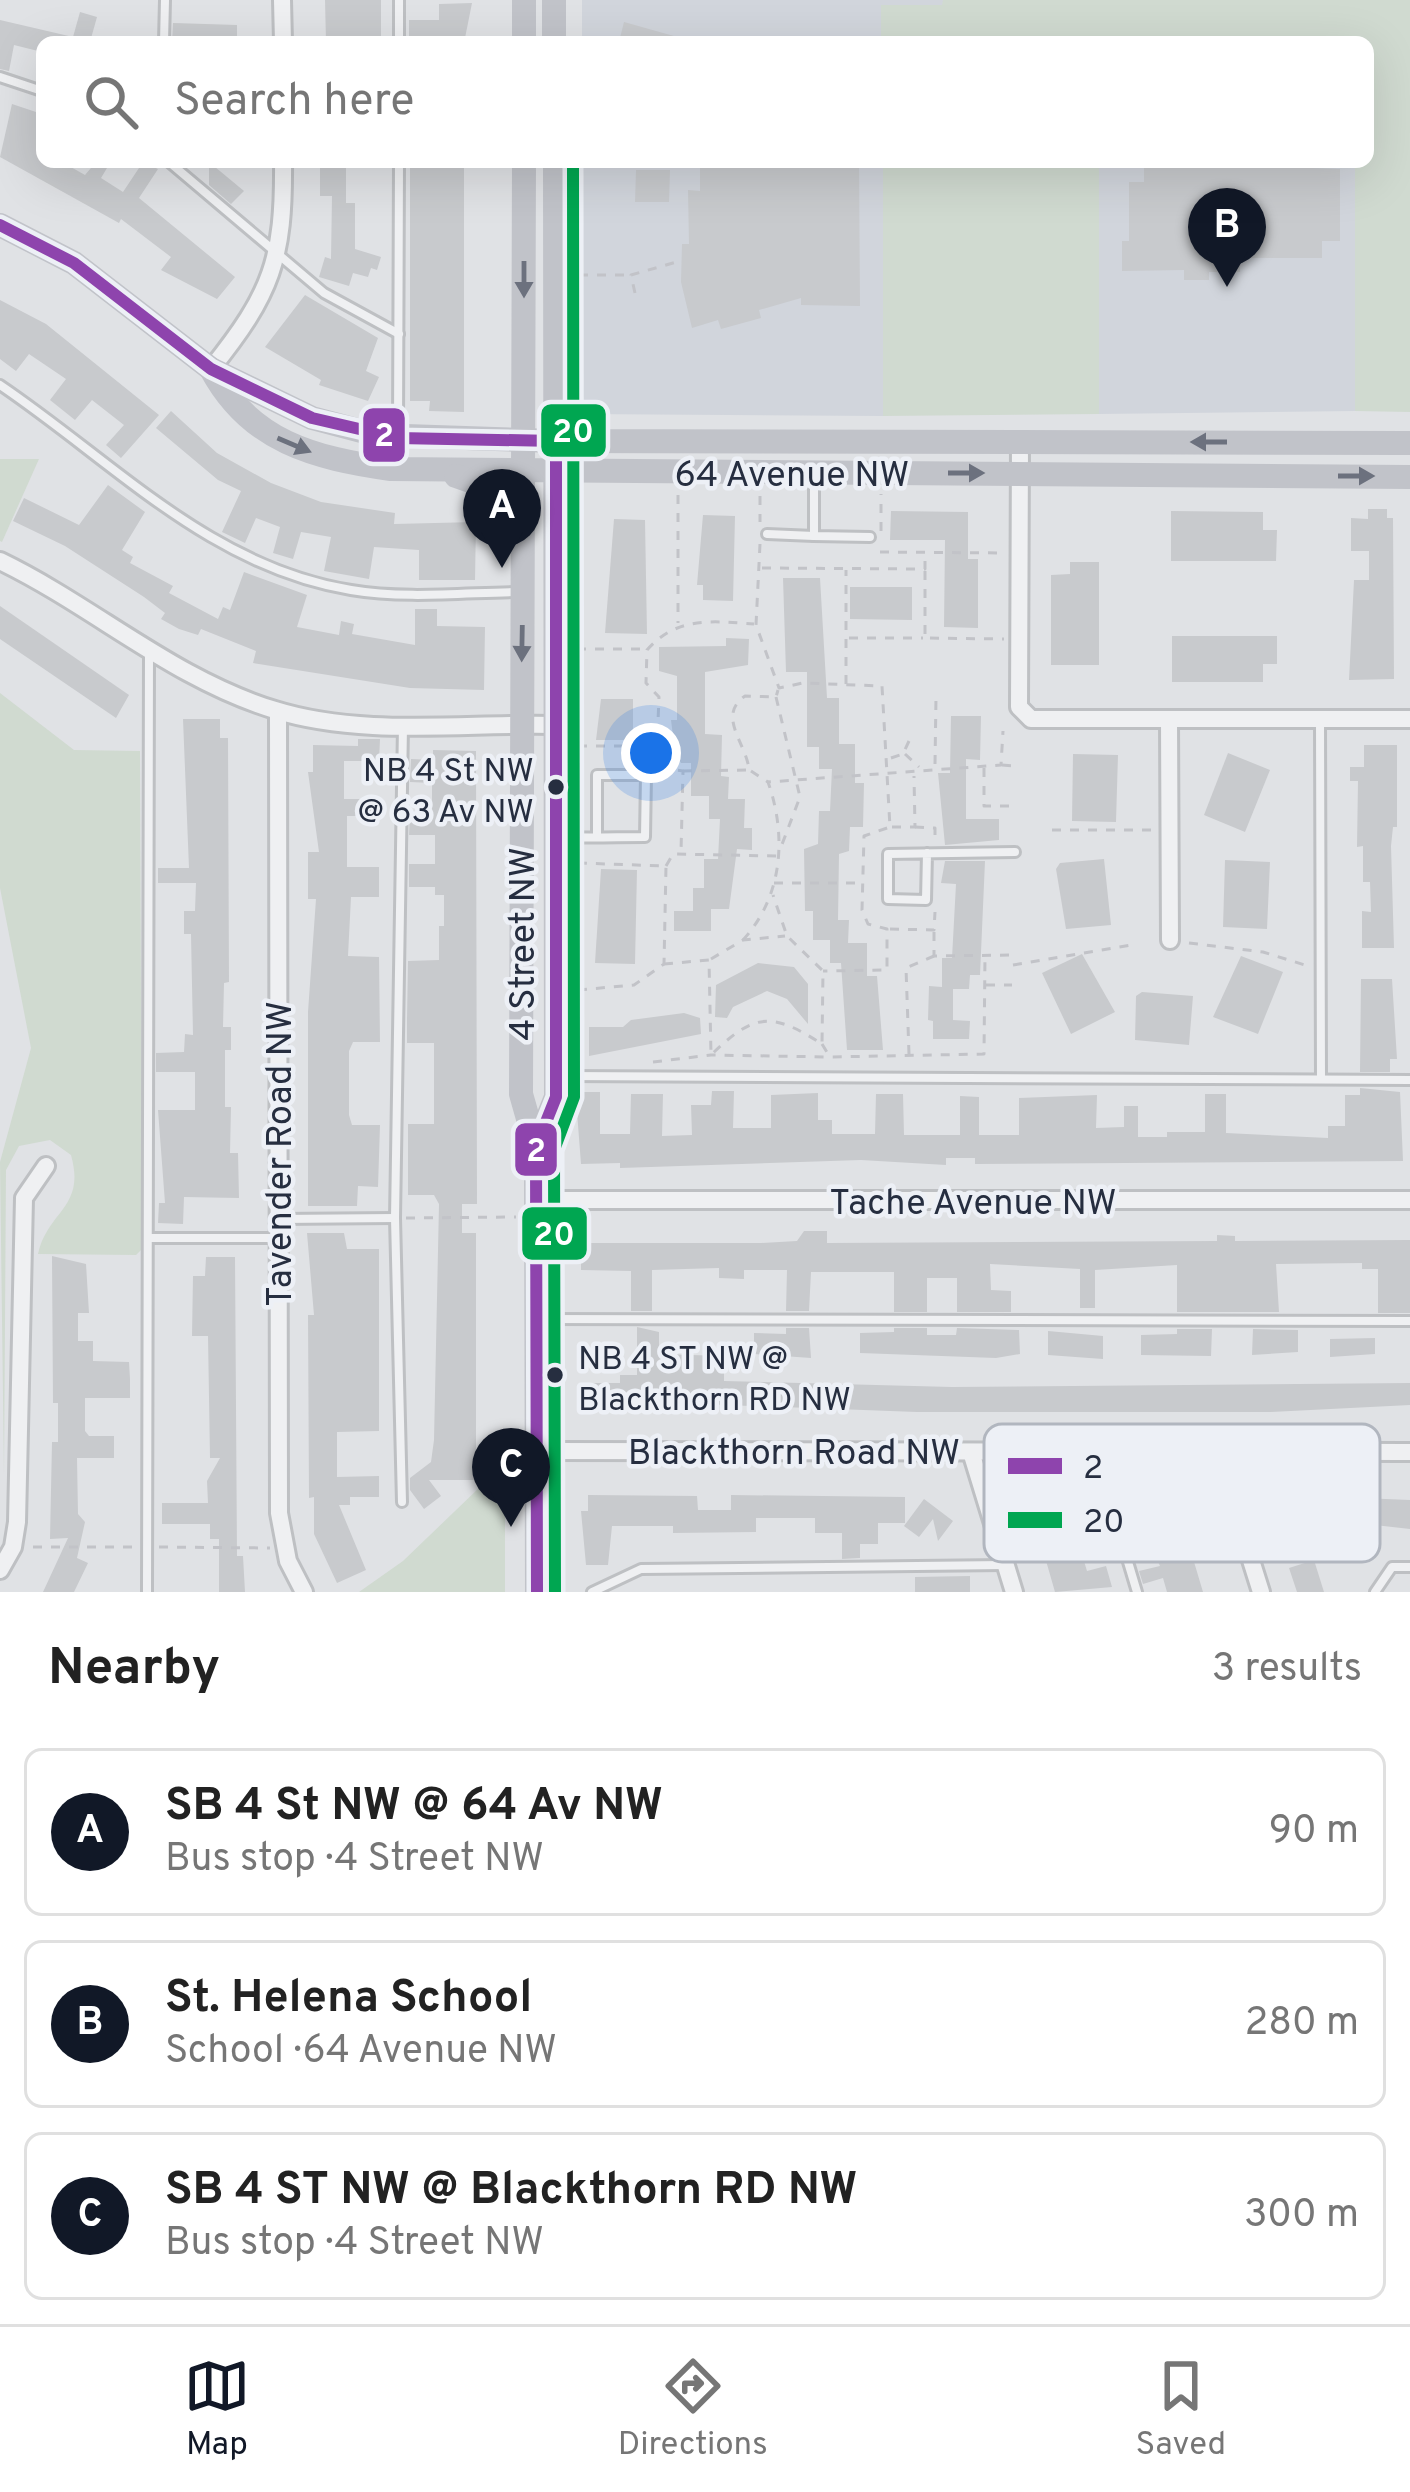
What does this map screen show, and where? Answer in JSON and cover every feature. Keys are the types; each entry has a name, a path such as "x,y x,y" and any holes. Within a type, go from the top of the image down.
{"main road":[{"path":"524,0 524,36"},
{"path":"554,0 554,36"},
{"name":"4 Street NW","path":"524,168 521,1094 536,1147 537,1592"},
{"name":"4 Street NW","path":"536,1147 556,1097 552,725 555,168"},
{"name":"64 Avenue NW","path":"0,225 74,262 211,369 312,418 398,438 1410,443"},
{"name":"64 Avenue NW","path":"211,369 231,407 292,445 352,463 443,471 1410,477"},
{"path":"443,471 487,487 523,526"}],"street":[{"path":"282,0 283,36"},
{"path":"211,369 248,323 279,257 283,168"},
{"path":"1020,442 1019,707 1031,719 1410,718"},
{"path":"0,561 56,588 149,654 278,712 403,724 552,725"},
{"name":"Tavender Road NW","path":"278,712 278,1513 284,1548 304,1592"},
{"path":"1168,720 1170,940"},
{"path":"0,1570 14,1547 24,1198 46,1166"},
{"name":"Tache Avenue NW","path":"536,1209 1410,1201"},
{"name":"Blackthorn Road NW","path":"538,1451 984,1452"},
{"path":"971,1452 984,1494"},
{"path":"1005,1562 1014,1592"},
{"path":"1252,1562 1261,1592"}],"lane":[{"path":"164,36 165,0"},
{"path":"399,0 399,36"},
{"path":"0,77 36,90"},
{"path":"177,168 324,293 399,334"},
{"path":"398,438 399,168"},
{"path":"0,385 70,432 176,517 257,565 356,591 523,592"},
{"path":"814,473 814,536"},
{"path":"767,535 870,537"},
{"path":"147,1592 149,654"},
{"path":"1320,719 1321,1079"},
{"path":"402,1502 395,1218 403,724"},
{"path":"553,837 597,837 645,837 646,775 597,775 597,837"},
{"path":"927,853 926,900 888,899 888,854 927,853 1015,852"},
{"path":"556,1076 1410,1080"},
{"path":"148,1238 395,1218"},
{"path":"538,1319 1410,1321"},
{"path":"1128,1562 1137,1592"},
{"path":"592,1592 641,1569 1006,1565"},
{"path":"1376,1592 1393,1567 1410,1567"}],"path":[{"path":"571,274 631,274 680,261"},
{"path":"631,274 634,293"},
{"path":"678,494 678,625"},
{"path":"760,494 756,625 779,688 776,697 784,746 796,776 798,809 777,856"},
{"path":"880,552 1005,553"},
{"path":"925,553 925,638"},
{"path":"760,568 925,569"},
{"path":"846,684 847,568"},
{"path":"576,649 647,650 678,625 756,625"},
{"path":"847,638 1005,639"},
{"path":"647,650 646,682 659,697 657,746 664,768 749,770 768,782 780,816 773,895 787,936 823,971 906,968 934,956 1013,955"},
{"path":"779,688 882,686 890,827"},
{"path":"749,770 748,752 732,724 734,706 745,696 776,697"},
{"path":"935,766 936,697"},
{"path":"1000,765 1003,731"},
{"path":"889,759 903,754 909,741"},
{"path":"576,746 657,746"},
{"path":"887,970 887,929 874,928 863,918 864,836 890,827 915,827 917,771 903,754"},
{"path":"768,782 935,766 1015,766"},
{"path":"984,766 984,806 1015,806"},
{"path":"681,854 683,771"},
{"path":"1052,830 1155,830"},
{"path":"664,964 668,857 777,856"},
{"path":"576,863 665,866"},
{"path":"774,883 862,883"},
{"path":"743,940 773,895"},
{"path":"934,930 934,956"},
{"path":"576,990 634,985 664,964 709,960 743,940 787,936"},
{"path":"1170,940 1264,952 1298,966 1321,966"},
{"path":"1013,965 1137,944"},
{"path":"637,1076 656,1059 711,1055 984,1054 985,956"},
{"path":"709,960 711,1055"},
{"path":"906,968 909,1054"},
{"path":"822,1044 823,971"},
{"path":"985,985 1012,985"},
{"path":"711,1055 744,1030 770,1019 789,1023 822,1044 830,1057"},
{"path":"395,1218 536,1209"},
{"path":"14,1547 284,1548"}],"shaded area":[{"path":"582,0 943,0 943,5 881,5 881,36 582,36"},
{"path":"943,0 1410,0 1410,412 1355,411 1355,168 1374,168 1374,36 881,36 881,5 942,5"},
{"path":"581,168 883,168 883,416 579,414"},
{"path":"883,168 1099,168 1099,414 883,416"},
{"path":"1099,168 1355,168 1355,411 1099,414"},
{"path":"0,459 39,459 2,542 0,541"},
{"path":"0,693 74,750 140,751 142,1249 136,1255 38,1254 74,1187 71,1155 50,1140 19,1146 6,1170 4,1475 0,1162 31,1048 0,888"},
{"path":"505,1463 505,1592 359,1592 403,1561"}],"building":[{"path":"325,0 381,0 381,36 326,36"},
{"path":"472,3 465,36 409,36 409,20 439,20 439,4"},
{"path":"80,12 97,17 92,36 73,36"},
{"path":"0,20 69,36 36,36 36,50 14,45 9,71 0,69"},
{"path":"624,22 674,36 620,36"},
{"path":"173,23 237,25 237,36 172,36"},
{"path":"12,104 36,112 36,168 73,168 85,175 91,168 107,168 101,178 123,192 139,168 158,169 139,198 235,277 217,299 161,270 171,257 121,219 119,223 0,157"},
{"path":"209,168 216,168 244,191 231,204 209,185"},
{"path":"320,168 346,168 346,203 355,203 355,249 381,257 377,270 371,268 368,277 353,273 349,286 319,277 325,257 331,259 332,196 320,196"},
{"path":"410,168 464,168 464,412 429,411 430,401 410,401"},
{"path":"700,168 859,168 860,306 801,305 801,298 759,310 761,318 721,329 718,320 692,328 681,282 682,244 689,244 688,190 700,191"},
{"path":"1144,168 1340,169 1340,241 1322,241 1322,258 1240,258 1240,272 1209,272 1209,280 1184,280 1184,270 1122,271 1122,241 1129,241 1129,182 1144,182"},
{"path":"636,170 670,170 669,202 635,202"},
{"path":"305,295 378,338 366,371 379,377 368,401 319,385 321,380 265,347"},
{"path":"0,300 46,324 159,415 121,458 106,445 124,425 92,400 75,420 50,400 66,379 29,354 16,371 0,359"},
{"path":"171,411 217,453 271,483 321,502 395,513 394,524 476,522 475,580 419,580 419,550 374,547 369,579 324,571 331,537 301,532 293,559 273,553 280,527 256,518 245,543 222,532 241,491 218,480 156,428"},
{"path":"108,485 145,512 122,550 133,557 130,563 173,586 169,593 218,619 223,607 230,610 244,572 307,595 297,627 339,635 341,621 354,624 352,634 415,645 415,609 437,609 437,626 485,627 484,690 410,688 253,663 256,651 201,629 198,635 179,629 161,619 165,613 144,597 65,546 13,521 24,498 79,525"},
{"path":"1368,509 1387,509 1387,518 1393,518 1394,679 1349,680 1354,580 1369,580 1369,551 1351,551 1351,518 1368,519"},
{"path":"891,511 968,512 968,559 978,559 978,628 944,627 945,540 890,540"},
{"path":"1171,511 1263,512 1263,530 1277,530 1276,561 1171,561"},
{"path":"703,515 735,516 733,601 703,600 703,585 697,585"},
{"path":"614,519 645,520 647,634 605,633"},
{"path":"1070,562 1099,562 1099,665 1051,665 1051,575 1070,574"},
{"path":"783,578 820,578 827,698 839,698 839,744 855,744 855,783 864,783 863,827 850,827 849,851 839,854 838,920 849,920 848,943 867,943 867,976 877,976 883,1050 847,1050 841,963 830,963 830,940 813,940 813,911 805,911 804,849 818,844 819,811 830,811 832,769 819,769 819,747 807,747 807,672 786,672"},
{"path":"850,587 912,587 912,620 850,619"},
{"path":"0,606 129,695 116,718 0,639"},
{"path":"1172,636 1277,636 1277,664 1263,664 1263,682 1172,682"},
{"path":"726,638 749,639 748,665 705,672 705,734 722,735 721,776 729,777 728,799 745,799 744,828 752,828 752,850 737,849 729,909 711,909 711,931 674,931 674,911 693,911 693,888 704,888 704,859 718,859 720,819 709,819 709,796 691,796 691,763 681,763 675,752 671,720 677,720 677,676 659,671 659,647 726,646"},
{"path":"601,699 633,699 633,740 596,740"},
{"path":"951,716 981,716 980,760 966,759 966,819 999,819 999,840 945,845 938,773 950,773"},
{"path":"183,719 220,719 220,738 228,738 229,982 224,983 223,1027 231,1027 231,1050 225,1050 225,1107 231,1107 230,1153 238,1153 239,1198 184,1197 183,1224 158,1223 159,1203 165,1203 158,1110 195,1110 195,1072 156,1072 156,1053 184,1052 185,1034 193,1035 191,934 184,934 184,911 195,911 196,883 158,883 158,868 189,868"},
{"path":"358,739 380,739 379,761 344,761 344,799 379,799 379,816 347,816 347,867 379,867 379,897 351,897 348,956 379,957 380,1042 353,1042 349,1051 349,1115 352,1125 380,1125 378,1187 358,1186 357,1206 308,1206 308,1012 316,899 308,899 308,852 319,852 308,772 313,772 313,745 358,746"},
{"path":"1364,745 1397,745 1397,827 1393,827 1391,846 1394,948 1362,948 1362,911 1371,912 1370,882 1363,882 1363,846 1357,847 1358,781 1350,781 1350,767 1364,767"},
{"path":"433,750 476,751 477,1204 462,1204 462,1233 476,1233 476,1480 429,1480 441,1496 424,1509 410,1490 410,1478 431,1462 434,1440 439,1204 434,1195 408,1195 408,1124 434,1124 434,1043 407,1043 408,961 439,960 444,895 435,895 435,887 409,887 409,864 435,864 435,835 409,835 410,812 432,812 432,783 410,782 411,759 433,760"},
{"path":"1228,753 1270,770 1245,832 1204,815"},
{"path":"1073,754 1118,755 1116,822 1072,821"},
{"path":"1104,859 1111,925 1066,929 1056,869 1060,863"},
{"path":"1225,860 1270,862 1267,929 1223,927"},
{"path":"945,861 985,861 980,975 970,975 969,989 953,989 953,1020 970,1021 969,1039 933,1039 933,1021 928,1020 929,986 942,987 942,958 952,958 956,884 941,883"},
{"path":"601,869 637,870 635,964 595,963"},
{"path":"1082,954 1115,1012 1071,1034 1042,973"},
{"path":"1241,956 1283,972 1258,1034 1213,1017"},
{"path":"758,963 794,967 808,984 808,1024 787,999 767,991 733,1007 727,1018 715,1017 716,985"},
{"path":"1361,979 1392,979 1397,1059 1390,1059 1390,1072 1360,1072"},
{"path":"1142,992 1193,996 1189,1045 1135,1040 1136,996"},
{"path":"684,1013 700,1018 701,1034 589,1056 589,1027 623,1027 631,1020"},
{"path":"1360,1088 1400,1092 1403,1161 975,1164 975,1158 946,1158 946,1165 861,1160 620,1168 620,1163 581,1164 577,1112 578,1092 600,1092 600,1134 630,1134 631,1094 663,1094 662,1136 692,1135 691,1105 711,1105 712,1091 734,1091 733,1128 771,1128 771,1095 818,1093 818,1120 832,1120 832,1134 875,1134 876,1094 903,1094 904,1135 960,1135 960,1096 979,1097 979,1135 1019,1135 1019,1098 1097,1095 1096,1128 1124,1127 1124,1106 1138,1106 1138,1137 1167,1137 1167,1132 1205,1132 1205,1094 1226,1094 1226,1133 1328,1138 1328,1126 1345,1126 1345,1095 1360,1095"},
{"path":"804,1231 827,1231 827,1243 1217,1241 1217,1235 1235,1236 1235,1241 1410,1240 1410,1313 1378,1313 1378,1269 1362,1269 1362,1263 1276,1264 1279,1312 1177,1312 1177,1265 1095,1270 1095,1308 1080,1308 1080,1269 990,1264 991,1290 1011,1291 1011,1312 957,1312 957,1278 927,1278 927,1312 894,1312 894,1272 811,1272 809,1311 786,1311 787,1270 744,1270 744,1279 719,1278 719,1268 652,1270 652,1311 631,1311 631,1271 581,1270 581,1243 761,1243 797,1241"},
{"path":"307,1233 344,1233 347,1249 379,1249 379,1431 337,1432 337,1477 379,1476 379,1497 350,1497 350,1505 339,1505 366,1570 337,1583 314,1534 314,1497 309,1498 308,1315 314,1315"},
{"path":"52,1256 86,1264 89,1313 78,1313 78,1341 93,1341 93,1361 129,1362 130,1398 85,1398 85,1431 89,1436 114,1436 114,1458 77,1458 78,1514 85,1522 77,1558 88,1563 74,1592 43,1592 68,1538 50,1539 52,1442 58,1442 58,1403 53,1403"},
{"path":"206,1257 235,1257 237,1556 243,1556 245,1592 219,1592 219,1539 210,1539 210,1524 162,1524 162,1503 208,1503 207,1481 220,1458 210,1458 208,1336 192,1336 193,1276 205,1276"},
{"path":"637,1327 659,1332 659,1354 724,1356 724,1381 952,1387 1410,1383 1410,1405 1271,1412 917,1412 699,1404 699,1412 583,1411 583,1383 620,1383 620,1375 637,1375"},
{"path":"786,1328 809,1328 811,1358 754,1354 754,1333 786,1334"},
{"path":"894,1328 927,1328 927,1335 956,1335 957,1328 1019,1330 1020,1354 996,1358 860,1353 860,1333 894,1332"},
{"path":"1177,1329 1212,1329 1211,1356 1141,1355 1141,1335 1177,1334"},
{"path":"1253,1329 1298,1330 1298,1352 1252,1355"},
{"path":"1048,1331 1103,1336 1103,1359 1048,1355"},
{"path":"1375,1338 1375,1354 1330,1357 1330,1339"},
{"path":"588,1495 697,1496 698,1510 731,1510 731,1495 905,1497 905,1523 878,1523 878,1544 860,1544 860,1558 842,1559 842,1533 815,1533 815,1518 756,1518 756,1532 673,1533 673,1526 612,1526 608,1565 586,1565 581,1511 588,1511"},
{"path":"924,1499 953,1521 938,1541 933,1519 919,1537 904,1526"},
{"path":"1380,1499 1410,1500 1410,1529 1380,1526"},
{"path":"1046,1562 1084,1562 1087,1571 1106,1566 1112,1587 1055,1592"},
{"path":"1158,1562 1194,1562 1203,1592 1167,1592 1163,1578 1143,1584 1139,1571 1160,1566"},
{"path":"1315,1562 1324,1592 1297,1592 1289,1568"},
{"path":"970,1576 970,1592 915,1592 915,1577"}],"transit line":[{"name":"20","path":"555,1592 554,1150 574,1097 573,168"},
{"name":"2","path":"0,225 74,263 211,369 312,418 398,438 556,441 556,1097 536,1147 537,1592"}],"place":[{"name":"St. Helena School","path":"1227,287"},
{"name":"SB 4 St NW @ 64 Av NW","path":"502,568"},
{"name":"NB 4 St NW @ 63 Av NW","path":"556,787"},
{"name":"NB 4 ST NW @ Blackthorn RD NW","path":"555,1375"},
{"name":"SB 4 ST NW @ Blackthorn RD NW","path":"511,1527"}]}
